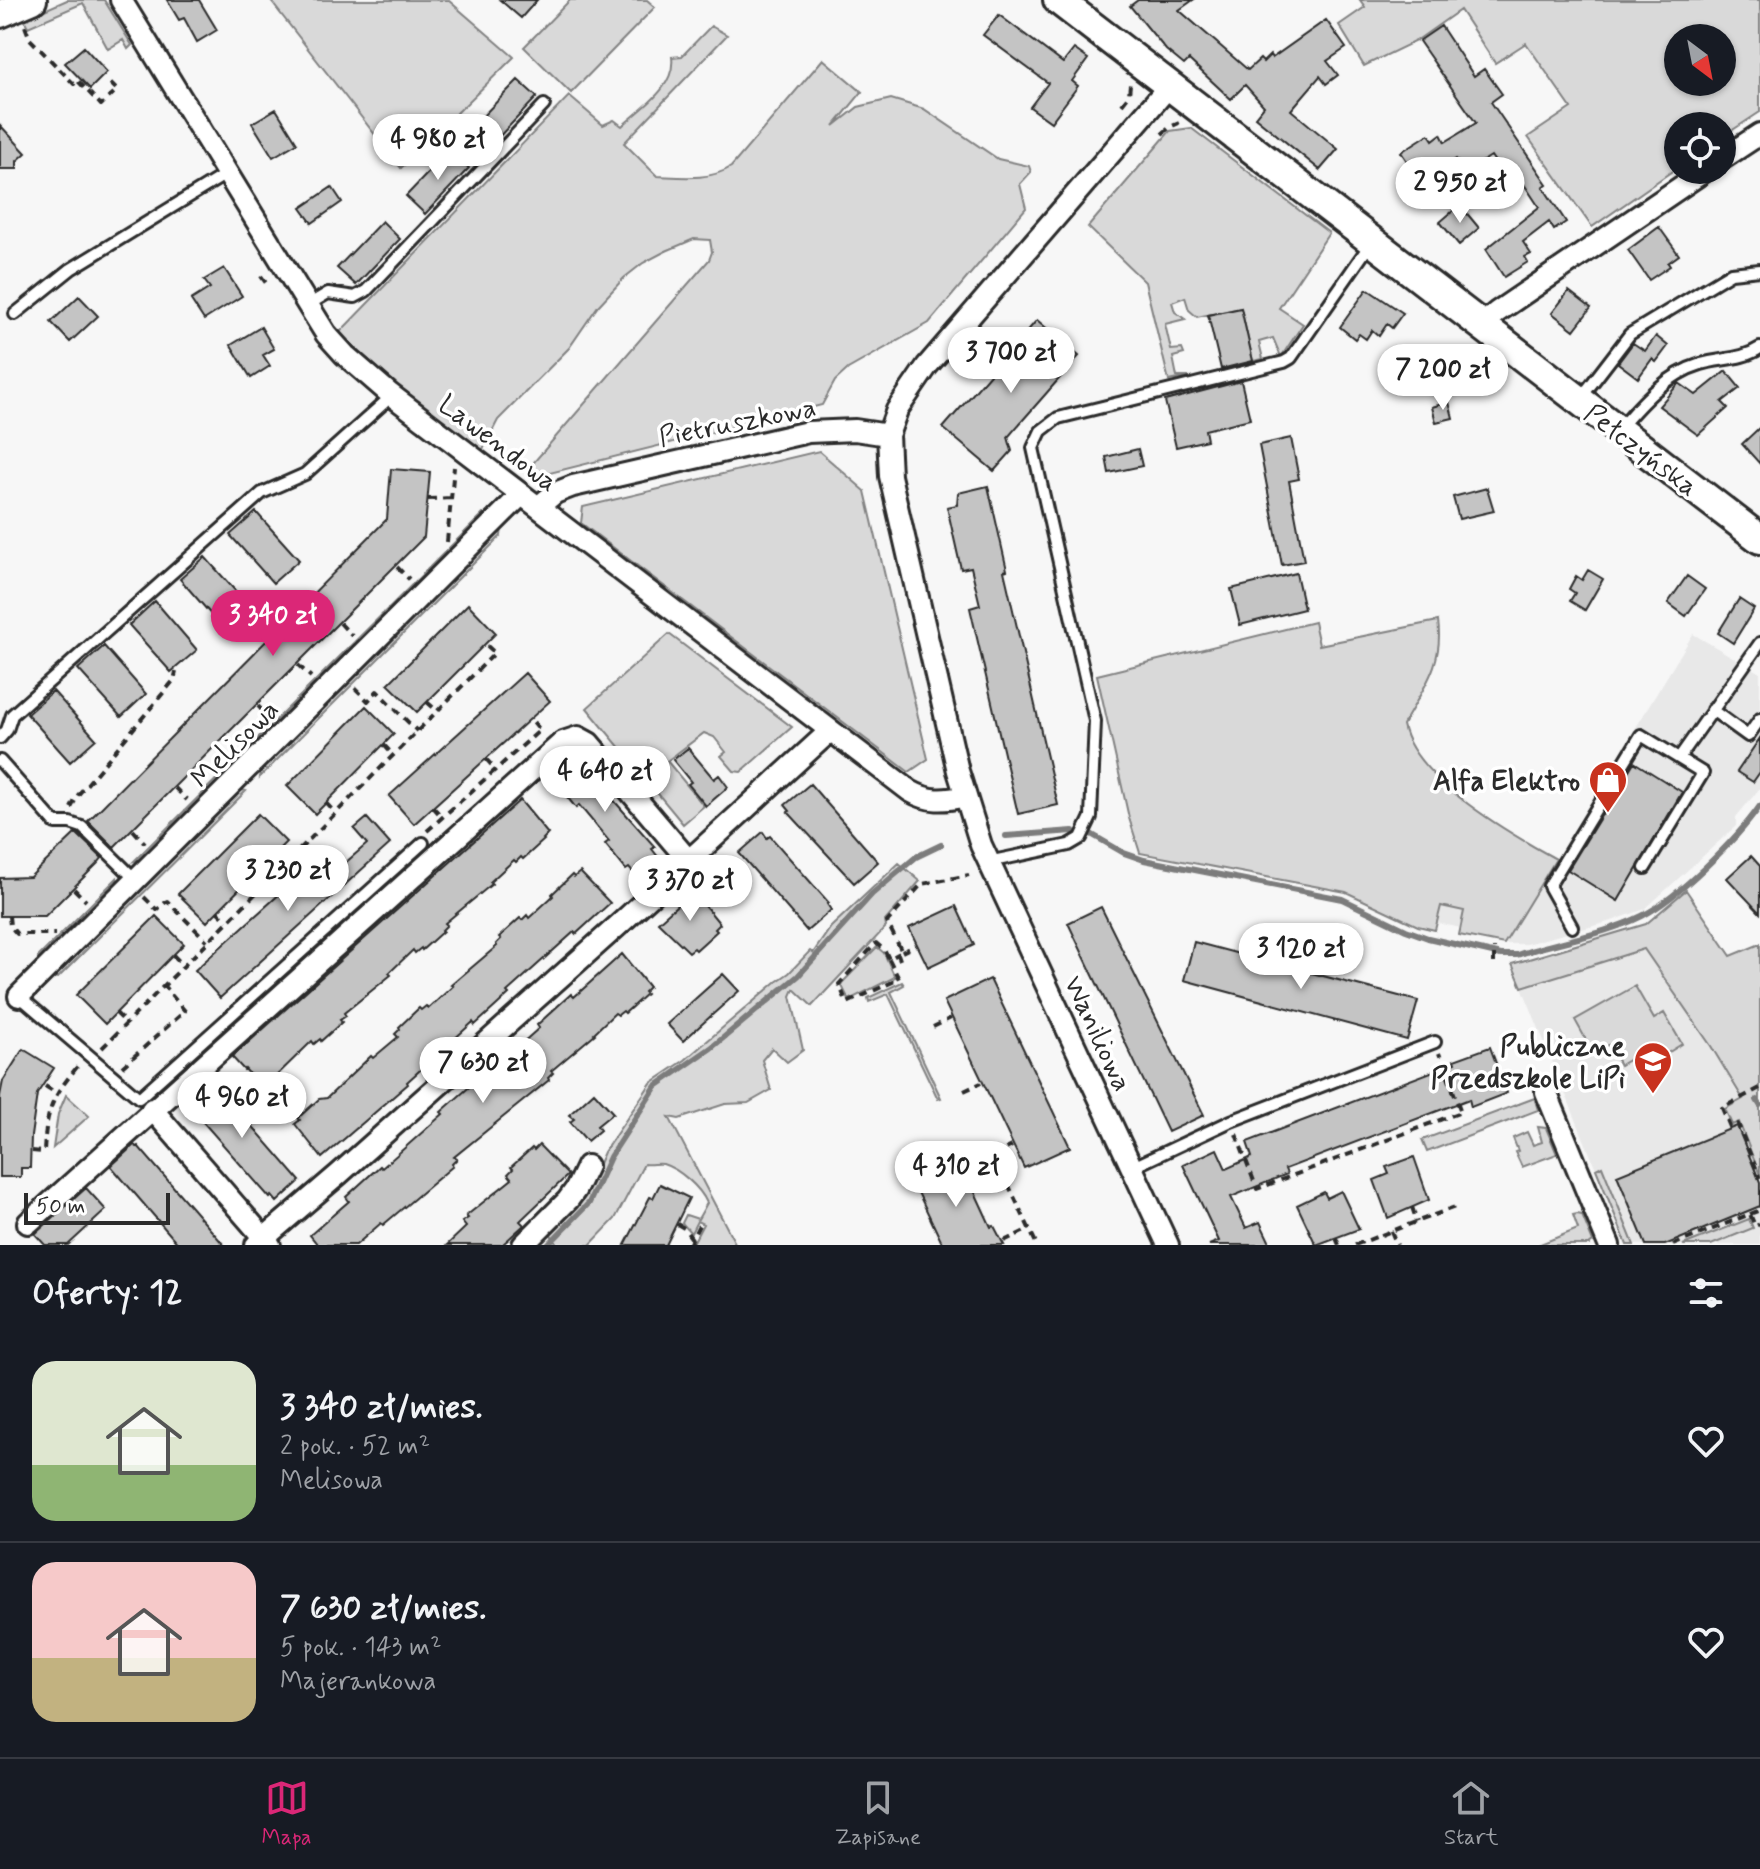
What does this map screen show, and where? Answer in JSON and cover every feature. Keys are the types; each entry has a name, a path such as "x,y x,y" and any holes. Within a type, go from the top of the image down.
{"main road":[{"name":"Pełczyńska","path":"1058,0 1617,430 1758,532"}],"street":[{"path":"0,14 33,0"},
{"name":"Lawendowa","path":"121,0 326,334 345,355 390,394 922,798 935,801 965,796"},
{"path":"888,435 908,390 927,366 1170,85"},
{"path":"1736,150 1760,134"},
{"path":"1481,325 1685,184"},
{"name":"Pietruszkowa","path":"530,501 573,486 808,432 855,430 888,435"},
{"name":"Waniliowa","path":"888,435 890,476 965,796 984,854 1168,1245"},
{"name":"Melisowa","path":"19,996 530,501"},
{"path":"152,1109 263,1243 830,731"},
{"path":"28,1223 563,742 578,737 589,743 689,861"},
{"path":"1546,1092 1609,1245"},
{"path":"523,1245 568,1200 587,1166"}],"lane":[{"path":"308,305 333,292 355,297 362,294 544,105"},
{"path":"15,314 71,269 226,174"},
{"path":"984,854 1069,845 1081,838 1091,817 1095,721 1033,448 1041,431 1058,418 1279,365 1291,358 1372,241"},
{"path":"1579,400 1630,334 1731,273 1760,270"},
{"path":"1617,430 1646,399 1682,371 1760,348"},
{"path":"0,738 7,730 12,715 262,493 305,474 390,394"},
{"path":"1679,758 1760,643"},
{"path":"1712,710 1748,736 1760,719"},
{"path":"1572,927 1549,886 1641,735 1703,773 1645,868"},
{"path":"0,761 55,823 82,827 136,880"},
{"path":"19,996 139,1098 423,843"},
{"path":"1131,1168 1231,1121 1435,1042"}],"path":[{"path":"26,28 30,39 74,84 77,80 101,105 117,90 108,81"},
{"path":"447,544 454,456"},
{"path":"428,499 451,498"},
{"path":"397,567 411,581"},
{"path":"340,623 354,637"},
{"path":"110,1040 495,653 485,644"},
{"path":"298,665 312,679"},
{"path":"70,823 72,804 78,795 174,680 176,672"},
{"path":"358,691 368,701 377,691 417,731"},
{"path":"427,702 437,711"},
{"path":"258,706 271,720"},
{"path":"423,843 421,837 540,730 531,719"},
{"path":"384,745 393,755"},
{"path":"216,747 230,761"},
{"path":"486,759 495,769"},
{"path":"175,788 189,802"},
{"path":"326,803 335,813"},
{"path":"433,807 442,817"},
{"path":"133,830 147,844"},
{"path":"275,854 285,863"},
{"path":"900,956 887,922 922,884 969,875"},
{"path":"74,889 88,903"},
{"path":"147,900 157,910 167,901 207,941"},
{"path":"217,911 227,921"},
{"path":"9,916 10,926 17,934 56,934"},
{"path":"876,943 889,959 899,979 847,1003 839,984 876,943"},
{"path":"889,959 900,956 916,945"},
{"path":"1493,960 1494,948"},
{"path":"173,955 183,965"},
{"path":"122,1068 185,1011 163,985"},
{"path":"116,1013 126,1023"},
{"path":"933,1027 951,1018"},
{"path":"1231,1121 1257,1189 1461,1112 1435,1042"},
{"path":"32,1151 44,1152 47,1119 56,1093 88,1055"},
{"path":"964,1091 981,1083"},
{"path":"45,1086 56,1093"},
{"path":"1760,1088 1722,1108 1730,1127 1738,1124 1760,1178"},
{"path":"994,1155 1012,1146"},
{"path":"970,1178 998,1164"},
{"path":"1008,1184 1037,1245"},
{"path":"1412,1207 1417,1222"},
{"path":"1355,1245 1455,1207"},
{"path":"1673,1245 1760,1210"},
{"path":"1750,1214 1755,1226 1760,1224"},
{"path":"689,1245 700,1223"},
{"path":"677,1224 692,1239"},
{"path":"1004,1241 1029,1229"},
{"path":"1391,1231 1397,1245"},
{"path":"1336,1238 1339,1245"}],"shaded area":[{"path":"67,0 104,0 132,45 128,49 123,40 108,49 83,3 28,27 24,19"},
{"path":"270,0 448,0 514,57 401,168"},
{"path":"570,0 647,0 655,7 571,93 524,47"},
{"path":"1360,0 1760,0 1760,112 1736,128 1736,112 1664,112 1664,177 1592,227 1528,137 1571,108 1526,43 1495,63 1460,10 1416,41 1364,66 1339,25 1365,7"},
{"path":"711,26 727,35 624,143 657,176 704,176 731,167 823,59 862,92 834,126 858,107 891,99 924,109 998,159 1029,166 1031,172 1020,184 1026,208 929,323 848,369 835,381 822,405 530,478 534,462 709,260 712,252 710,240 694,239 666,251 624,278 598,306 569,348 498,420 481,453 408,396 339,333 569,96 603,125 614,120 622,126 663,87 672,68 672,57 682,56"},
{"path":"1191,128 1329,233 1279,308 1303,324 1281,357 1273,338 1259,342 1263,359 1253,361 1241,308 1197,317 1189,310 1185,297 1172,302 1175,312 1185,319 1165,324 1171,350 1182,349 1184,354 1173,357 1177,377 1189,377 1169,381 1145,282 1088,227 1170,131"},
{"path":"819,451 865,491 928,759 909,772 581,523 583,507"},
{"path":"483,514 490,515 145,858 134,861"},
{"path":"502,528 501,536 260,777 261,768"},
{"path":"1438,621 1435,663 1403,725 1411,745 1425,765 1466,803 1556,859 1504,944 1459,935 1464,911 1441,906 1435,930 1418,926 1346,892 1140,853 1129,818 1097,675 1314,622 1319,645"},
{"path":"669,634 792,727 741,772 734,771 721,756 726,752 714,737 704,733 667,761 704,806 683,824 587,708"},
{"path":"1693,634 1760,673 1760,788 1736,817 1736,826 1645,909 1526,944 1504,944"},
{"path":"242,790 246,791 58,978 52,977"},
{"path":"899,863 920,881 885,921 886,927 812,1006 794,989 791,996 803,1050 787,1062 772,1048 762,1060 771,1090 748,1103 725,1104 679,1119 669,1117 736,1245 692,1245 703,1224 697,1221 691,1233 682,1223 686,1215 698,1219 707,1203 682,1174 663,1164 644,1164 615,1219 590,1245 557,1245 549,1231 583,1200 604,1152 651,1083 685,1060 789,973 810,951 813,953 831,927"},
{"path":"117,878 117,886 39,964 38,957"},
{"path":"1686,890 1731,956 1760,944 1760,1175 1739,1122 1732,1125 1725,1109 1743,1099 1711,1046 1644,949 1522,987 1512,964 1646,924"},
{"path":"1441,906 1465,911 1461,928 1437,923"},
{"path":"877,947 884,953 895,977 849,1000 841,984"},
{"name":"Publiczne Przedszkole LiPi","path":"1644,949 1711,1046 1760,1133 1760,1245 1627,1245 1522,987"},
{"path":"902,982 904,985 891,992 941,1098 938,1099 888,994 869,1002 868,998"},
{"path":"1635,986 1654,1019 1664,1013 1682,1044 1653,1062 1646,1050 1620,1065 1609,1045 1594,1054 1575,1020"},
{"path":"66,1095 89,1116 53,1148 58,1114"},
{"path":"1540,1096 1535,1100 1538,1110 1427,1152 1422,1140"},
{"path":"1538,1127 1546,1128 1557,1154 1522,1167 1513,1138 1527,1132 1533,1145 1542,1142"},
{"path":"1602,1166 1634,1245 1627,1245 1596,1169"},
{"path":"1573,1215 1582,1215 1593,1242 1589,1245 1538,1245 1578,1229"},
{"path":"1749,1219 1753,1228 1711,1245 1683,1245"}],"building":[{"path":"167,0 199,0 217,30 197,42 184,18 179,20"},
{"path":"500,0 537,0 521,18"},
{"path":"1138,0 1193,0 1179,10 1248,70 1260,59 1263,62 1270,55 1272,58 1326,20 1346,48 1327,61 1338,75 1326,84 1320,76 1291,110 1338,149 1320,170 1255,117 1264,106 1245,85 1231,99 1189,60 1184,65 1166,50 1130,6"},
{"path":"999,15 1063,63 1074,49 1088,59 1072,81 1078,86 1051,122 1030,107 1048,83 983,35"},
{"path":"1441,26 1474,76 1484,69 1502,94 1491,102 1547,184 1543,187 1566,222 1554,230 1549,222 1523,242 1531,254 1525,257 1528,262 1504,277 1486,249 1539,207 1512,166 1502,172 1491,156 1466,172 1456,159 1421,182 1401,152 1429,134 1433,140 1441,134 1445,142 1476,123 1419,41"},
{"path":"84,47 107,72 90,89 65,63"},
{"path":"518,80 537,97 493,143 474,125"},
{"path":"276,109 297,143 273,157 252,123"},
{"path":"0,125 26,153 17,161 17,169 0,169"},
{"path":"450,150 469,168 425,214 406,196"},
{"path":"332,187 342,202 312,223 301,208"},
{"path":"1460,205 1479,228 1459,245 1440,222"},
{"path":"382,221 400,239 356,285 337,268"},
{"path":"1659,227 1679,255 1668,263 1670,266 1649,280 1628,250"},
{"path":"224,268 242,296 204,320 191,300 210,288 204,280"},
{"path":"1367,289 1403,313 1392,328 1387,324 1379,336 1372,330 1366,339 1359,334 1355,339 1340,327"},
{"path":"1569,291 1591,308 1574,330 1552,313"},
{"path":"79,296 98,316 70,342 51,322"},
{"path":"1241,308 1253,361 1221,369 1208,315"},
{"path":"1037,320 1079,356 1008,437 1012,451 994,471 943,428"},
{"path":"261,327 274,349 263,355 270,366 251,378 231,345"},
{"path":"1656,336 1668,346 1656,362 1652,359 1638,378 1618,363 1633,343 1645,351"},
{"path":"1726,371 1740,388 1722,402 1728,408 1698,435 1659,406 1679,383 1696,395"},
{"path":"1241,381 1250,419 1205,430 1207,440 1176,447 1165,401"},
{"path":"1449,402 1453,418 1436,422 1432,407"},
{"path":"1760,427 1760,464 1742,444"},
{"path":"1291,438 1299,479 1289,481 1304,561 1282,565 1259,445"},
{"path":"1138,449 1142,466 1109,473 1106,457"},
{"path":"391,469 430,472 424,537 114,847 88,821 387,519"},
{"path":"988,486 1007,570 1004,571 1058,805 1018,814 970,608 980,605 971,567 961,569 947,507 957,505 958,493"},
{"path":"1487,488 1494,511 1459,519 1453,497"},
{"path":"256,512 299,560 273,583 230,535"},
{"path":"205,557 248,605 222,627 180,579"},
{"path":"1588,570 1603,579 1585,610 1570,601 1575,593 1569,589 1576,576 1582,580"},
{"path":"1296,573 1304,609 1240,625 1231,589"},
{"path":"1687,576 1705,589 1686,616 1668,603"},
{"path":"1739,599 1754,609 1733,643 1718,633"},
{"path":"155,601 197,650 171,672 129,625"},
{"path":"468,604 496,633 417,712 388,684"},
{"path":"104,646 146,694 121,717 78,669"},
{"path":"525,673 550,701 414,824 389,796"},
{"path":"53,691 96,739 70,762 27,714"},
{"path":"366,706 394,734 315,814 287,786"},
{"path":"1760,738 1760,772 1753,782 1737,772"},
{"path":"688,748 714,779 719,775 728,787 706,806 673,760"},
{"path":"573,752 581,761 583,759 604,785 602,787 655,847 652,849 659,858 636,876 629,868 626,870 605,844 609,841 555,782 557,780 551,771"},
{"path":"1634,762 1682,792 1618,901 1568,870"},
{"path":"810,784 878,862 854,883 788,812 785,805"},
{"path":"520,800 548,834 544,840 523,859 514,860 490,882 492,884 445,923 447,925 443,931 422,950 415,953 413,950 389,973 391,975 344,1013 346,1016 340,1020 342,1022 321,1041 314,1044 312,1041 268,1084 261,1087 232,1057"},
{"path":"258,814 286,842 207,922 178,894"},
{"path":"367,818 390,844 220,998 195,970 331,848 345,863 367,844 354,829"},
{"path":"763,832 767,838 770,836 829,903 831,910 807,931 739,853"},
{"path":"76,833 102,858 98,863 45,916 0,916 0,878 30,877"},
{"path":"1751,856 1760,866 1760,913 1727,878"},
{"path":"580,872 610,903 322,1158 295,1124 300,1120 298,1118 319,1099 327,1098 371,1056 373,1058 398,1037 395,1034 399,1027 419,1008 429,1008 497,946 499,937 520,918 522,920 527,915 529,918 572,875 574,877"},
{"path":"693,891 720,924 715,929 717,931 696,950 694,948 689,952 658,922"},
{"path":"956,906 974,945 928,967 909,928"},
{"path":"1101,907 1204,1115 1168,1132 1068,923"},
{"path":"156,916 184,944 105,1024 76,995"},
{"path":"1194,942 1418,1001 1407,1040 1184,980"},
{"path":"622,954 649,987 644,992 646,994 625,1013 615,1013 551,1071 549,1080 454,1157 457,1159 453,1166 383,1225 381,1223 356,1245 318,1245 310,1235 349,1201 346,1197 539,1028 537,1025 571,994 574,997"},
{"path":"723,974 739,991 683,1041 667,1024"},
{"path":"990,979 1070,1147 1024,1168 944,1001"},
{"path":"1490,1047 1507,1093 1471,1107 1469,1099 1285,1169 1287,1174 1231,1197 1246,1228 1260,1222 1271,1245 1209,1245 1219,1241 1183,1165 1217,1149 1226,1169 1252,1157 1247,1142"},
{"path":"23,1049 54,1068 37,1094 30,1168 21,1168 21,1177 0,1177 0,1096 3,1081"},
{"path":"210,1077 300,1181 277,1202 272,1196 270,1198 188,1105 190,1103 186,1098"},
{"path":"594,1092 613,1113 597,1126 600,1130 587,1141 570,1122 574,1119 569,1115"},
{"path":"1737,1126 1760,1182 1760,1206 1665,1245 1646,1245 1617,1175"},
{"path":"134,1145 224,1245 179,1245 111,1166"},
{"path":"539,1145 568,1175 520,1221 524,1225 502,1245 447,1245 466,1227 462,1222 468,1218 466,1216 512,1179 508,1174 513,1169 511,1167"},
{"path":"1414,1157 1429,1200 1388,1218 1374,1180 1389,1174 1386,1167"},
{"path":"961,1162 991,1227 994,1226 1004,1245 943,1245 914,1184"},
{"path":"660,1184 689,1198 666,1245 625,1245 650,1197 653,1198"},
{"path":"86,1188 106,1210 68,1245 45,1245 35,1234"},
{"path":"1341,1191 1359,1229 1316,1245 1297,1205 1324,1192 1327,1198"}],"waterway":[{"path":"1091,834 1124,853 1144,860 1342,899 1428,938 1501,955 1517,955 1612,928 1642,916 1706,867 1760,806"},
{"path":"1006,836 1073,831"},
{"path":"548,1245 589,1203 610,1157 656,1086 711,1048 798,976 872,894 916,857 941,845"},
{"path":"1757,1100 1760,1105"}],"place":[{"name":"Alfa Elektro","path":"1608,814"},
{"name":"Publiczne Przedszkole LiPi","path":"1653,1095"}]}
